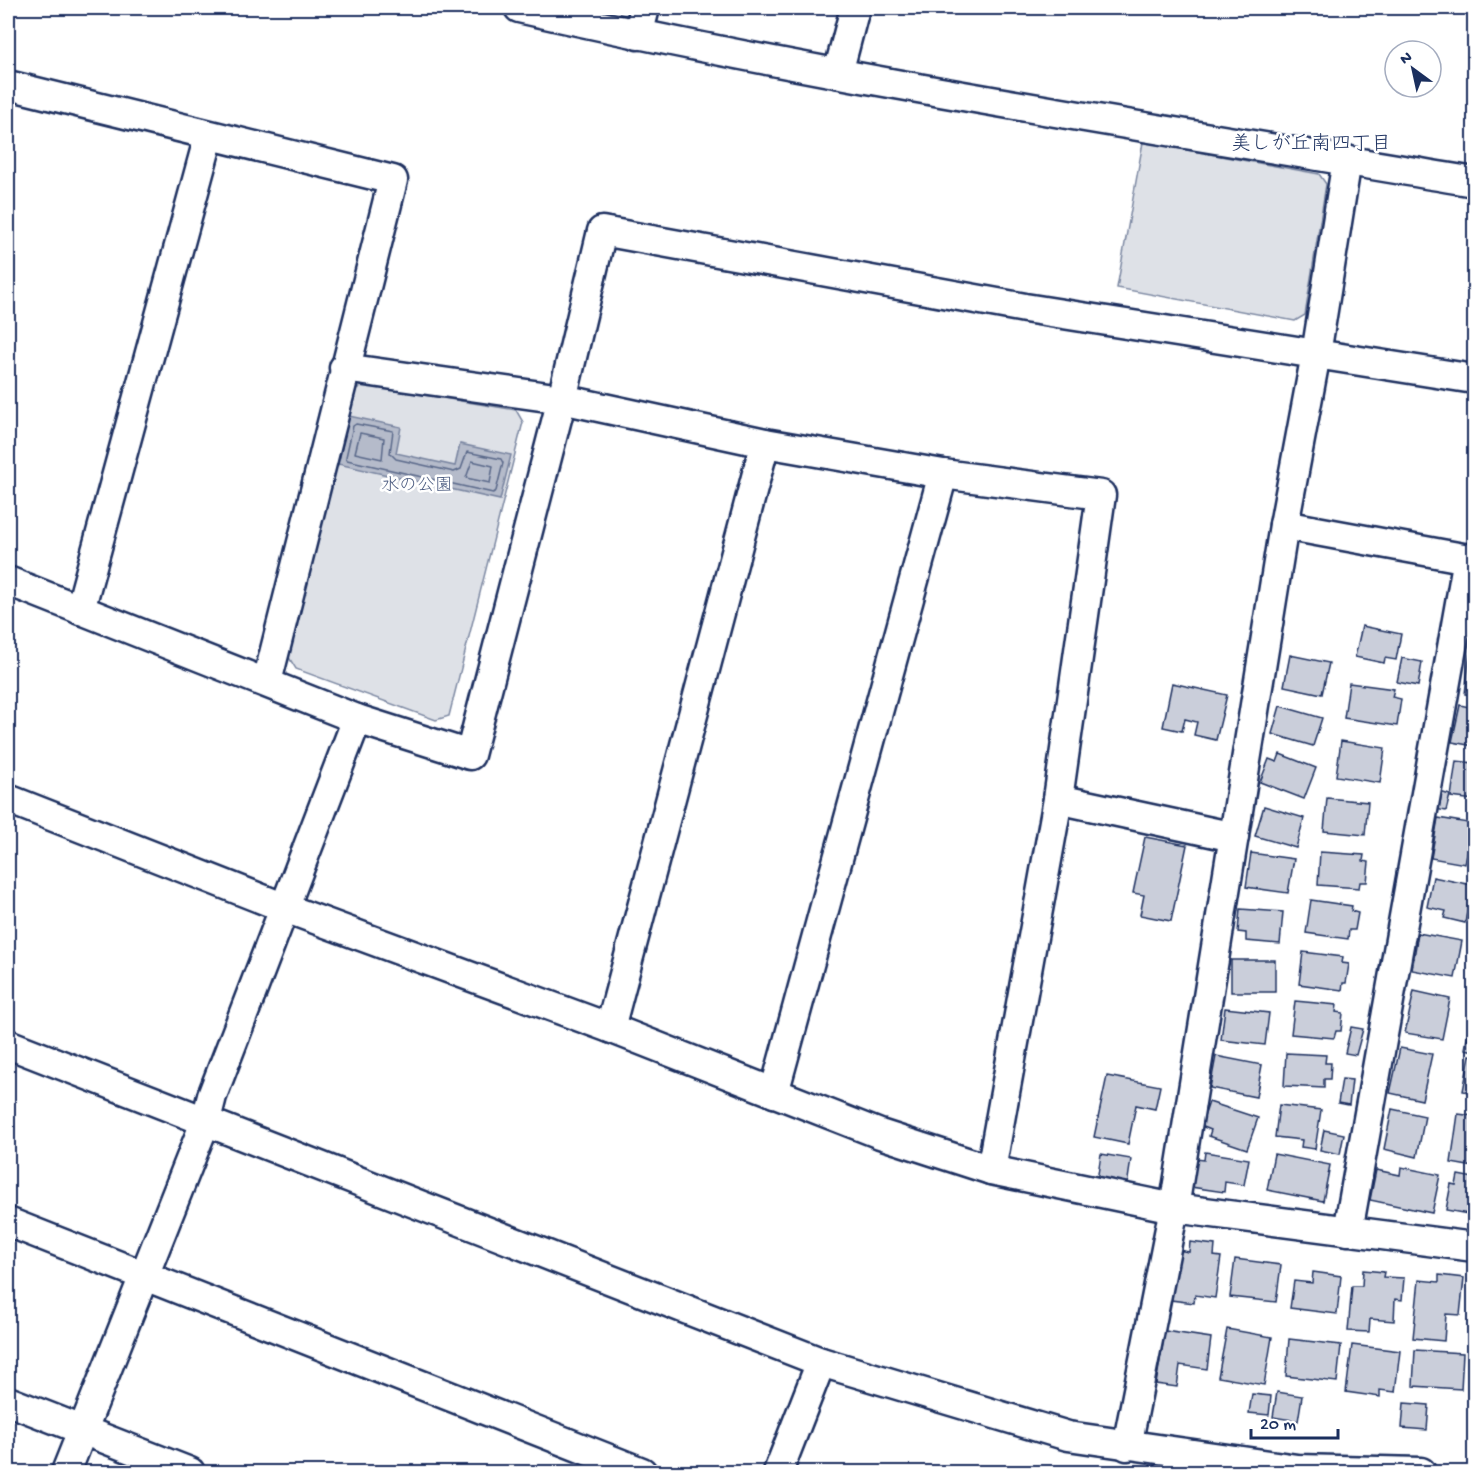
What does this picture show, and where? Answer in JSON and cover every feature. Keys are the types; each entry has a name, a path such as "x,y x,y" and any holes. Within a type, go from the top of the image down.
{"street":[{"path":"519,8 638,35 838,73 1474,182"},
{"path":"638,35 645,8"},
{"path":"838,73 855,8"},
{"path":"10,93 208,136 393,180 267,682"},
{"path":"80,610 208,136"},
{"path":"1127,1446 1174,1208 1284,525 1316,354 1347,160"},
{"path":"8,581 357,719 470,755 562,399 602,231 1025,308 1474,379"},
{"path":"344,368 562,399 765,443 943,474 1101,495 1058,800 991,1170"},
{"path":"610,1028 765,443"},
{"path":"774,1093 943,474"},
{"path":"1284,525 1471,559 1348,1231"},
{"path":"66,1473 206,1120 212,1096 357,719"},
{"path":"8,799 285,908 610,1028 880,1134 991,1170 1174,1208 1474,1246"},
{"path":"1058,800 1234,837"},
{"path":"8,1044 821,1362 1068,1436 1297,1471 1421,1473"},
{"path":"8,1222 642,1473"},
{"path":"777,1473 821,1362"},
{"path":"8,1401 190,1473"}],"green space":[{"path":"1143,142 1319,174 1326,184 1305,315 1295,321 1117,288"},
{"name":"水の公園","path":"363,385 516,410 523,422 449,716 436,720 296,669 288,656 351,392"}],"water":[{"path":"349,416 401,427 396,453 455,466 460,444 511,455 500,500 338,464"}],"building":[{"path":"1362,626 1401,634 1396,660 1385,658 1384,663 1355,657"},
{"path":"1470,651 1474,652 1474,695 1465,694"},
{"path":"1290,655 1329,663 1322,694 1284,686"},
{"path":"1402,658 1422,662 1418,686 1397,682"},
{"path":"1172,683 1227,695 1216,740 1194,735 1197,722 1185,719 1182,731 1163,727"},
{"path":"1349,683 1394,689 1392,697 1401,699 1397,726 1344,718"},
{"path":"1460,705 1474,708 1474,746 1452,742"},
{"path":"1280,706 1322,718 1313,746 1272,734"},
{"path":"1341,741 1385,748 1380,783 1336,776"},
{"path":"1280,754 1316,768 1304,799 1260,782 1269,759 1277,762"},
{"path":"1456,761 1474,763 1474,800 1451,797"},
{"path":"1440,792 1450,795 1446,811 1435,809"},
{"path":"1327,798 1368,802 1365,835 1324,831"},
{"path":"1264,806 1304,818 1296,848 1255,836"},
{"path":"1438,818 1474,824 1474,846 1469,845 1465,864 1431,858"},
{"path":"1145,837 1187,845 1171,921 1140,915 1144,895 1133,893"},
{"path":"1320,852 1364,855 1363,861 1369,862 1367,882 1360,882 1359,888 1318,885"},
{"path":"1251,853 1294,859 1288,893 1246,887"},
{"path":"1433,877 1472,885 1465,923 1444,918 1446,911 1427,907"},
{"path":"1311,900 1352,906 1351,911 1358,913 1355,930 1349,930 1348,939 1306,933"},
{"path":"1240,909 1283,912 1280,944 1246,941 1246,933 1238,932"},
{"path":"1418,933 1462,941 1455,978 1412,970"},
{"path":"1303,952 1343,957 1342,963 1349,964 1346,983 1343,983 1342,990 1299,984"},
{"path":"1231,960 1275,960 1275,992 1231,992"},
{"path":"1414,991 1450,999 1442,1039 1405,1033"},
{"path":"1295,1001 1337,1005 1336,1012 1343,1013 1341,1031 1336,1031 1334,1038 1291,1034"},
{"path":"1474,1003 1474,1051 1465,1049"},
{"path":"1225,1008 1269,1013 1265,1045 1221,1040"},
{"path":"1351,1027 1363,1029 1356,1055 1345,1053"},
{"path":"1400,1048 1432,1054 1422,1100 1390,1093"},
{"path":"1286,1053 1326,1055 1325,1063 1331,1063 1330,1079 1324,1079 1324,1088 1284,1086"},
{"path":"1470,1055 1474,1056 1474,1093 1463,1091"},
{"path":"1216,1056 1262,1065 1256,1097 1210,1088"},
{"path":"1107,1076 1160,1086 1155,1109 1136,1105 1128,1144 1094,1137"},
{"path":"1342,1079 1352,1080 1349,1105 1338,1103"},
{"path":"1209,1102 1258,1118 1247,1149 1209,1136 1211,1130 1201,1126"},
{"path":"1279,1105 1321,1110 1315,1149 1301,1147 1302,1140 1275,1137"},
{"path":"1392,1109 1425,1116 1417,1157 1384,1149"},
{"path":"1458,1114 1474,1116 1474,1167 1451,1163"},
{"path":"1324,1130 1344,1134 1340,1154 1320,1150"},
{"path":"1205,1152 1249,1159 1244,1185 1225,1182 1224,1192 1191,1187 1196,1159 1204,1160"},
{"path":"1101,1154 1131,1159 1127,1186 1097,1181"},
{"path":"1274,1154 1330,1165 1323,1201 1267,1190"},
{"path":"1401,1167 1440,1175 1432,1213 1370,1200 1376,1170 1400,1175"},
{"path":"1458,1175 1474,1178 1474,1215 1446,1210 1451,1184 1456,1185"},
{"path":"1190,1242 1215,1245 1214,1256 1221,1257 1215,1298 1195,1295 1194,1303 1171,1300 1178,1250 1189,1252"},
{"path":"1235,1259 1281,1265 1276,1302 1230,1297"},
{"path":"1363,1270 1384,1272 1383,1277 1404,1278 1402,1300 1395,1299 1394,1321 1370,1319 1369,1332 1348,1331 1352,1286 1362,1286"},
{"path":"1313,1272 1341,1276 1337,1314 1290,1308 1294,1281 1312,1283"},
{"path":"1439,1275 1464,1278 1460,1315 1446,1314 1444,1341 1413,1338 1419,1280 1439,1282"},
{"path":"1473,1289 1474,1324 1471,1324"},
{"path":"1227,1329 1272,1337 1264,1385 1218,1377"},
{"path":"1165,1331 1211,1338 1207,1369 1180,1365 1177,1387 1156,1384"},
{"path":"1289,1339 1341,1345 1337,1382 1286,1376"},
{"path":"1352,1345 1400,1351 1395,1392 1380,1390 1380,1397 1346,1392"},
{"path":"1415,1350 1463,1353 1461,1389 1413,1386"},
{"path":"1277,1392 1302,1396 1298,1421 1273,1417"},
{"path":"1252,1394 1271,1396 1269,1415 1249,1413"},
{"path":"1404,1403 1429,1405 1427,1430 1402,1428"}],"district":[{"name":"美しが丘南四丁目","path":"1311,145"}]}
